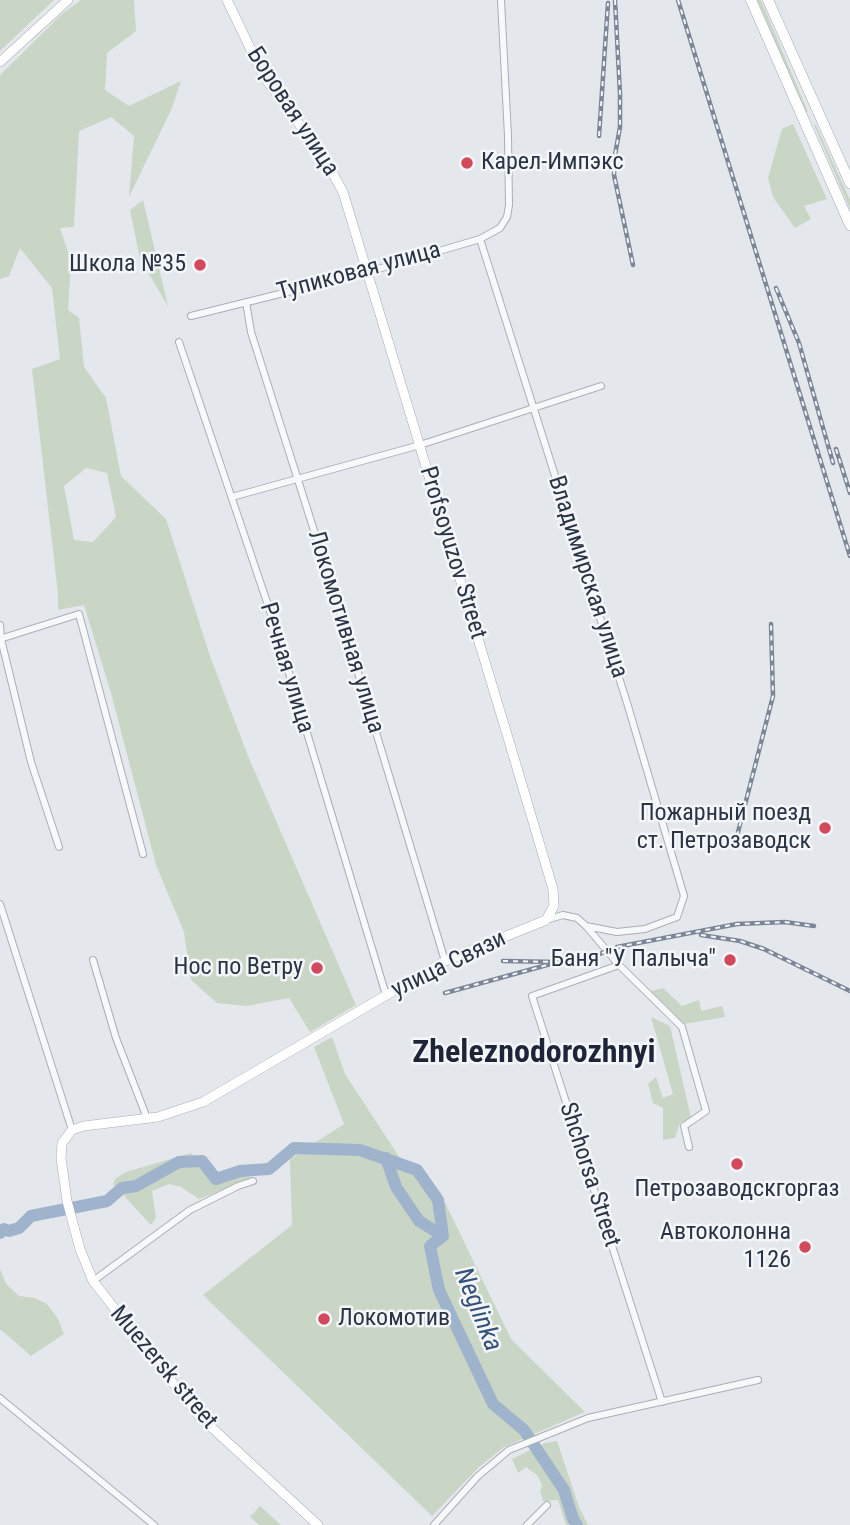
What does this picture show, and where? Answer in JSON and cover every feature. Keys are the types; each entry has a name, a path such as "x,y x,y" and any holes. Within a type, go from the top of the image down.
{"main road":[{"path":"0,62 68,0"},
{"name":"Боровая улица","path":"227,0 264,77 323,156 340,186"},
{"path":"751,0 850,225"},
{"path":"768,0 850,183"},
{"path":"805,121 820,114"},
{"name":"Profsoyuzov Street","path":"340,186 553,889 554,906 546,920"},
{"name":"улица Связи","path":"72,1130 84,1126 158,1117 203,1102 445,961 546,920"},
{"name":"Muezersk street","path":"72,1130 62,1143 61,1158 71,1217 93,1281 198,1415 318,1525"}],"street":[{"name":"Тупиковая улица","path":"191,316 368,272 480,239 500,228 509,205 501,0"},
{"name":"Владимирская улица","path":"480,239 628,706 684,896 677,916 645,929 617,932 586,926"},
{"name":"Локомотивная улица","path":"246,302 251,332 445,961"},
{"name":"Речная улица","path":"179,342 273,620 386,995"},
{"path":"232,497 420,445 601,386"},
{"path":"1,639 79,614 143,854"},
{"path":"0,625 1,639 31,762 59,847"},
{"path":"0,904 72,1130"},
{"path":"546,920 563,915 577,918 619,965 682,1027 706,1111 684,1126 689,1147"},
{"path":"93,960 116,1038 147,1118"},
{"name":"Shchorsa Street","path":"619,965 532,996 662,1402"},
{"path":"93,1281 190,1210 253,1181"},
{"path":"434,1525 478,1476 519,1445 588,1418 758,1380"},
{"path":"0,1398 154,1525"},
{"path":"527,1525 547,1505"}],"green space":[{"path":"0,0 54,0 0,51"},
{"path":"81,0 134,0 136,31 107,53 105,90 129,106 181,81 171,110 129,197 134,136 111,117 79,131 74,227 60,228 71,261 68,310 79,318 84,367 106,398 121,476 166,519 210,656 248,756 356,1005 310,1032 289,998 246,1006 217,1003 191,980 184,932 156,865 111,693 84,605 58,610 32,369 60,359 52,288 20,248 9,276 0,279 0,75 61,15","holes":["86,468 107,473 116,517 93,542 74,540 64,486"]},
{"path":"757,0 761,0 808,112 806,112"},
{"path":"793,124 827,199 804,206 811,219 795,228 773,197 768,178 782,129"},
{"path":"814,125 850,200 850,209"},
{"path":"143,200 168,306 140,259 130,210"},
{"path":"663,988 682,1006 699,1000 701,1011 722,1006 725,1017 684,1024 651,991"},
{"path":"651,1017 670,1026 691,1118 680,1123 675,1138 663,1140 663,1108 653,1103 648,1084 656,1077 663,1098 673,1094"},
{"path":"332,1037 345,1074 409,1172 440,1192 511,1339 585,1412 504,1447 479,1467 432,1516 203,1295 292,1225 290,1159 344,1124 314,1047"},
{"path":"191,1153 215,1182 246,1172 250,1177 199,1199 181,1187 169,1184 152,1191 156,1218 151,1225 113,1184 115,1179 126,1172"},
{"path":"0,1269 6,1284 19,1296 35,1298 47,1304 58,1319 64,1334 31,1356 0,1329"},
{"path":"557,1441 579,1507 588,1525 566,1525 558,1500 543,1501 540,1491 542,1485 537,1475 526,1467 518,1473 512,1459 545,1443"},
{"path":"260,1506 281,1525 259,1525 250,1517"}],"waterway":[{"name":"Neglinka","path":"0,1233 4,1229 9,1231 19,1228 31,1216 107,1201 122,1188 136,1186 179,1162 202,1161 216,1179 240,1171 269,1169 294,1148 360,1150 417,1170 438,1200 443,1236 430,1246 439,1290 493,1404 524,1430 564,1490 577,1525"},
{"path":"386,1158 396,1187 419,1221 443,1236"}],"railway":[{"path":"615,0 620,127 614,175 633,265"},
{"path":"678,0 850,556"},
{"path":"599,136 608,3"},
{"path":"776,288 799,343 833,463"},
{"path":"836,449 850,493"},
{"path":"737,836 773,696 771,624"},
{"path":"617,947 737,924 785,922 814,926"},
{"path":"701,935 740,941 764,949 850,991"},
{"path":"503,961 558,962 590,958 607,951"},
{"path":"445,993 558,962"}],"place":[{"name":"Карел-Импэкс","path":"467,163"},
{"name":"Школа №35","path":"200,265"},
{"name":"Пожарный поезд ст. Петрозаводск","path":"825,828"},
{"name":"Баня \"У Палыча\"","path":"730,960"},
{"name":"Нос по Ветру","path":"317,968"},
{"name":"Петрозаводскгоргаз","path":"737,1164"},
{"name":"Автоколонна 1126","path":"805,1247"},
{"name":"Локомотив","path":"324,1319"}],"district":[{"name":"Zheleznodorozhnyi","path":"534,1054"}]}
